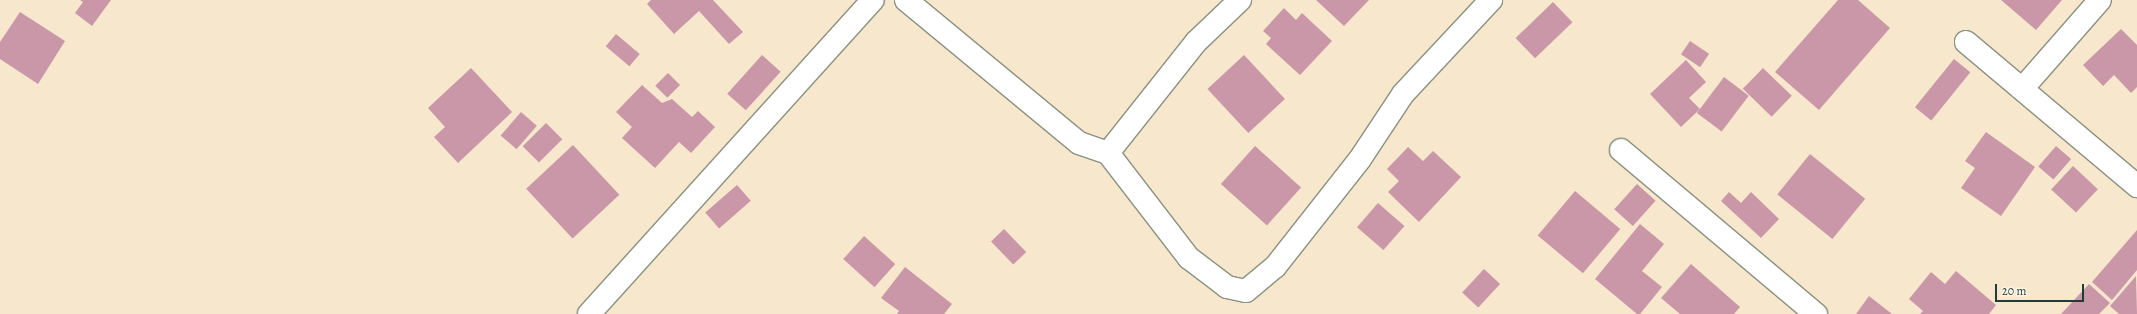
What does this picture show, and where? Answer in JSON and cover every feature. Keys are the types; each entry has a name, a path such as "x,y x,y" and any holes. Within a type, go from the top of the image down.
{"street":[{"path":"589,314 874,0"},
{"path":"906,0 1079,143 1108,153 1189,258 1227,287 1246,291 1275,267 1360,159 1403,94 1491,0"},
{"path":"1108,153 1196,42 1240,0"},
{"path":"2022,90 2100,0"},
{"path":"1966,42 2137,186"},
{"path":"1621,150 1816,314"}],"building":[{"path":"80,0 111,0 92,26 75,13 83,2"},
{"path":"651,0 713,0 743,32 729,44 699,11 674,34 647,4"},
{"path":"1316,0 1369,0 1344,26"},
{"path":"1838,0 1858,0 1890,28 1819,110 1775,72"},
{"path":"2001,0 2062,0 2036,30"},
{"path":"1553,2 1572,22 1535,58 1516,38"},
{"path":"1284,8 1296,20 1302,13 1332,41 1300,75 1266,44 1271,38 1263,31"},
{"path":"20,12 65,41 38,84 0,59 0,42"},
{"path":"2121,29 2137,45 2137,87 2131,93 2114,75 2103,86 2083,65"},
{"path":"616,34 640,54 629,66 606,46"},
{"path":"1690,41 1709,54 1700,67 1681,54"},
{"path":"762,55 781,72 746,110 727,94"},
{"path":"1244,55 1285,99 1248,133 1207,89"},
{"path":"1954,59 1970,72 1931,120 1915,107"},
{"path":"1686,60 1706,82 1689,98 1700,109 1681,127 1650,94"},
{"path":"471,68 512,112 458,163 434,137 445,127 428,108"},
{"path":"1763,68 1792,96 1772,117 1743,89"},
{"path":"668,73 680,85 667,98 655,86"},
{"path":"1724,77 1749,96 1722,132 1697,113"},
{"path":"642,85 662,103 672,99 692,117 698,111 715,127 691,153 679,142 655,168 622,138 632,127 616,112"},
{"path":"521,112 537,126 517,149 501,135"},
{"path":"546,123 562,139 539,163 523,146"},
{"path":"1986,132 2035,167 2001,216 1961,188 1975,168 1965,161"},
{"path":"573,145 619,195 573,238 526,189"},
{"path":"1255,146 1301,187 1267,225 1221,184"},
{"path":"2056,146 2071,159 2053,179 2038,166"},
{"path":"1408,147 1423,161 1433,151 1461,177 1419,222 1388,192 1399,181 1387,169"},
{"path":"1810,154 1865,199 1832,239 1777,194"},
{"path":"2073,166 2098,189 2076,213 2051,189"},
{"path":"1637,184 1656,201 1633,226 1614,209"},
{"path":"737,185 751,201 719,228 705,213"},
{"path":"1575,191 1620,229 1583,273 1538,235"},
{"path":"1729,192 1741,203 1751,192 1779,219 1761,238 1721,201"},
{"path":"1378,203 1404,226 1383,250 1357,227"},
{"path":"1640,224 1664,244 1642,271 1662,287 1640,314 1637,314 1595,279"},
{"path":"1004,229 1026,252 1013,265 991,242"},
{"path":"2137,230 2137,270 2112,300 2092,282"},
{"path":"864,236 895,264 874,287 843,259"},
{"path":"1691,264 1740,307 1734,314 1680,314 1661,298"},
{"path":"905,267 952,304 944,314 897,314 899,311 881,298"},
{"path":"1484,269 1500,284 1478,307 1462,292"},
{"path":"1956,271 1996,305 1989,314 1920,314 1923,311 1909,299 1931,272 1945,284"},
{"path":"2136,276 2137,314 2119,314 2110,306"},
{"path":"2089,284 2110,303 2099,314 2061,314"},
{"path":"1869,296 1892,314 1856,314"}]}
